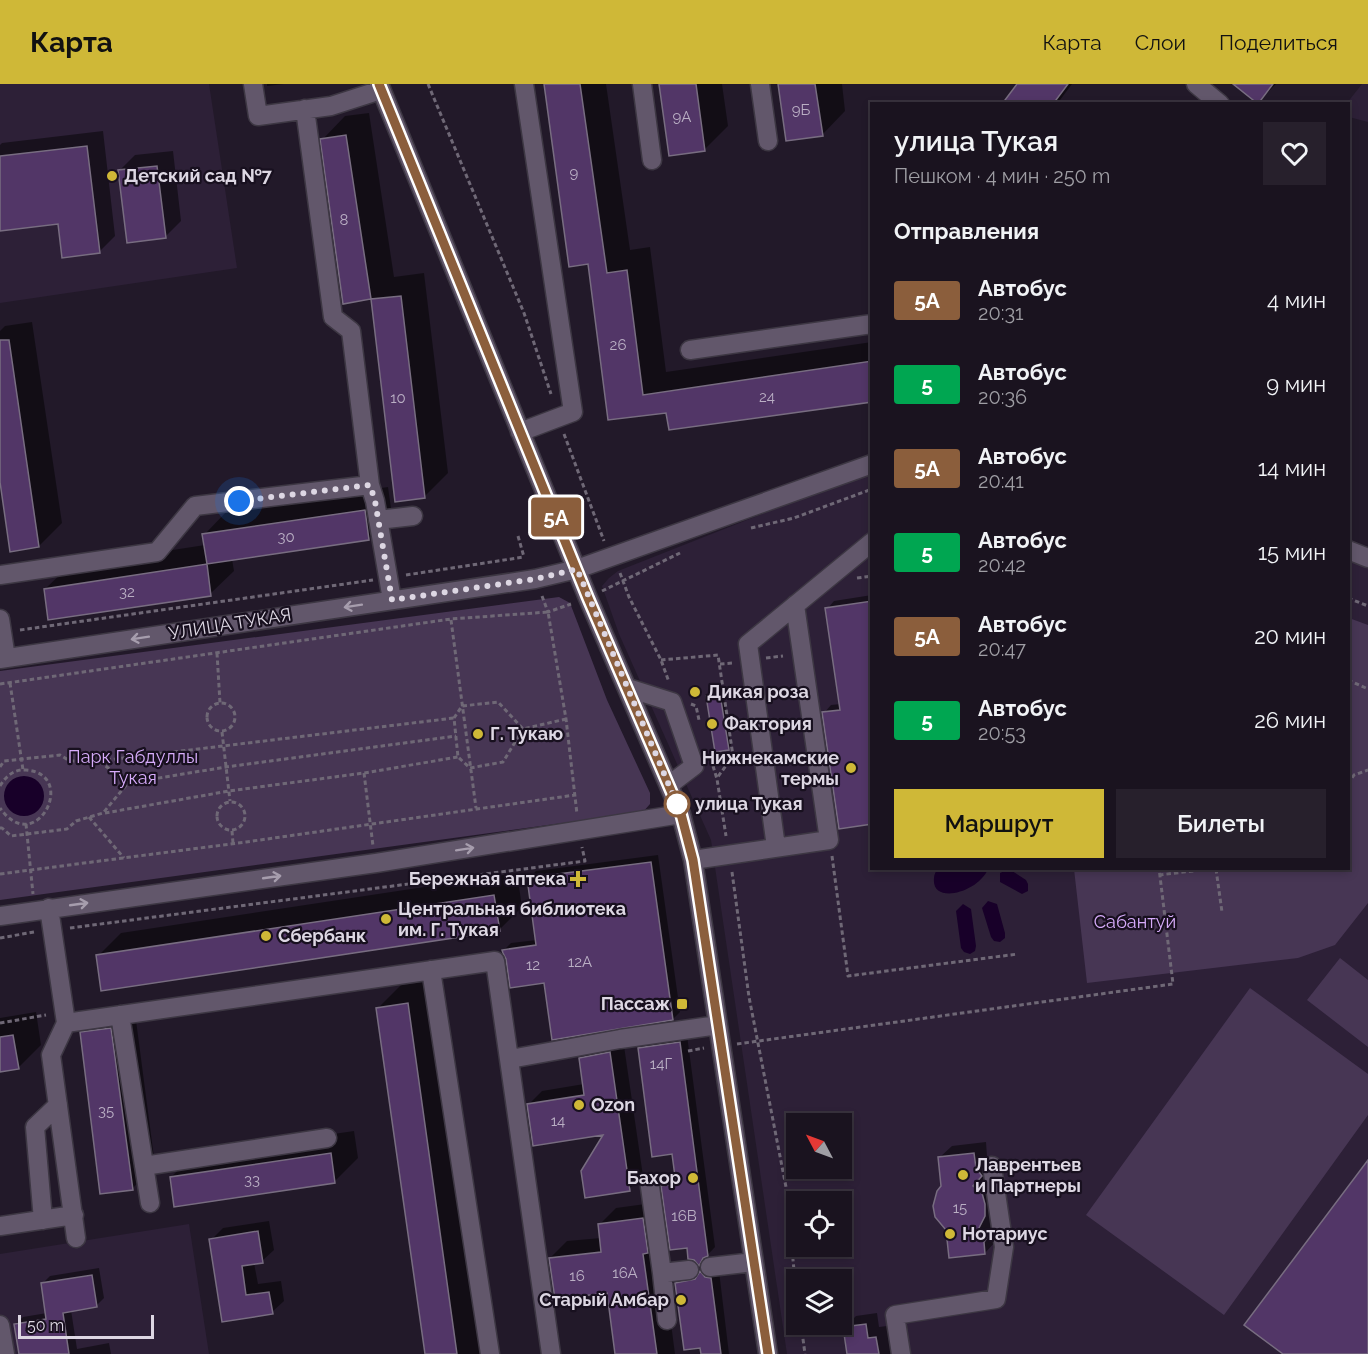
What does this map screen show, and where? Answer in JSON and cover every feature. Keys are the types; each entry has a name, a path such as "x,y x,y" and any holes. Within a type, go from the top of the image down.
{"street":[{"path":"253,84 258,116 331,106 380,87 520,432 669,784 681,814 693,860 768,1354"},
{"path":"520,432 573,412 524,84"},
{"path":"642,84 652,160"},
{"path":"760,84 768,141"},
{"path":"1196,84 1218,102"},
{"path":"305,109 333,317 351,331 370,485 392,600"},
{"path":"690,350 870,324"},
{"name":"УЛИЦА ТУКАЯ","path":"3,658 535,579 577,569 870,465"},
{"path":"0,575 157,552 195,506 370,485"},
{"path":"378,520 413,516"},
{"path":"776,847 748,644 870,544"},
{"path":"1350,551 1368,558"},
{"path":"693,860 830,840 795,605"},
{"path":"1,626 3,658"},
{"path":"628,688 672,702 693,766 669,784"},
{"path":"0,916 376,863 681,814"},
{"path":"42,909 52,930 66,1023 51,1055 76,1238"},
{"path":"66,1023 495,961 551,1354"},
{"path":"431,970 490,1354"},
{"path":"120,1015 150,1203"},
{"path":"510,1059 620,1039 718,1025"},
{"path":"43,1220 35,1127 58,1105"},
{"path":"144,1166 327,1138"},
{"path":"901,1354 895,1315 996,1299 1004,1247 992,1166"},
{"path":"650,1187 666,1320"},
{"path":"0,1226 74,1215"},
{"path":"710,1267 754,1262"},
{"path":"662,1273 689,1270"},
{"path":"0,1325 4,1354"}],"path":[{"path":"428,84 524,313 558,418 604,542 625,582 629,597 670,683"},
{"path":"1,626 388,578 524,557"},
{"path":"1350,599 1368,606"},
{"path":"0,684 451,619 548,612 567,719 579,832 585,861 0,938"},
{"path":"451,619 476,808"},
{"path":"217,653 220,703"},
{"path":"661,660 718,655 733,756 717,779"},
{"path":"1350,681 1368,688"},
{"path":"10,682 23,770"},
{"path":"470,768 458,757 454,718 462,706 498,702 523,729"},
{"path":"220,703 231,707 235,717 232,727 222,732 212,728 207,718 210,708 220,703"},
{"path":"687,703 696,706 700,728"},
{"path":"0,767 4,761 22,758 60,755 70,761 99,761 454,718"},
{"path":"470,768 503,762 523,729 567,719"},
{"path":"222,732 230,802"},
{"path":"103,813 128,783 226,767 456,736"},
{"path":"0,828 11,836 67,829 76,821 103,813 229,791 364,773 458,757"},
{"path":"711,760 717,779 749,997 786,1187 794,1269"},
{"path":"99,761 128,783"},
{"path":"1350,781 1354,775 1368,770"},
{"path":"0,786 13,772 34,771 49,785 52,796 50,806 44,815 26,824 6,817 0,808"},
{"path":"364,773 380,888"},
{"path":"0,874 371,825 575,795"},
{"path":"230,802 240,806 245,816 241,826 232,831 221,827 217,817 220,807 230,802"},
{"path":"89,817 124,858"},
{"path":"26,824 30,870 42,909"},
{"path":"232,831 233,843"},
{"path":"830,840 848,976 1018,954"},
{"path":"688,1051 1173,984 1159,870"},
{"path":"1160,875 1208,870"},
{"path":"1217,870 1222,912"},
{"path":"0,1023 48,1014"},
{"path":"803,1335 806,1354"}],"shaded area":[{"name":"Детский сад №7","path":"0,84 209,84 237,268 0,303"},
{"path":"1362,84 1368,84 1368,122 1350,117 1350,102 1348,102"},
{"path":"870,471 870,870 1350,870 1350,557 1368,565 1368,1354 787,1354 711,840 619,634 602,586 618,571"},
{"path":"24,776 38,782 44,796 38,810 24,816 10,810 4,796 10,782"},
{"path":"936,870 987,870 975,884 956,893 940,891 935,886"},
{"path":"1011,870 1026,880 1028,891 1022,894 1000,882 1000,873"},
{"path":"988,901 997,904 1005,933 1005,938 1000,942 994,941 991,937 982,908"},
{"path":"963,904 971,909 976,946 975,951 970,954 961,948 956,911"},
{"path":"189,1224 209,1354 0,1354 0,1254"}],"green space":[{"name":"Парк Габдуллы Тукая","path":"559,597 570,603 607,700 650,793 650,804 643,812 0,900 0,671"},
{"name":"Сабантуй","path":"1350,618 1368,625 1368,903 1335,945 1298,958 1087,983 1074,870 1350,870"},
{"path":"1340,958 1368,980 1368,1047 1307,1000"},
{"path":"1250,988 1368,1074 1368,1115 1224,1315 1086,1215"}],"building":[{"path":"544,84 580,84 607,273 627,270 643,395 870,361 870,402 669,430 666,413 608,420 588,264 569,267"},
{"path":"659,84 696,84 705,151 669,156"},
{"path":"778,84 815,84 823,136 786,141"},
{"path":"1017,84 1068,84 1054,102 1004,102"},
{"path":"1233,84 1273,84 1260,102 1256,102"},
{"path":"346,135 371,299 343,304 320,139"},
{"path":"87,146 100,253 62,258 58,224 0,231 0,156"},
{"path":"157,166 166,238 127,243 118,170"},
{"path":"401,296 425,498 395,502 371,299"},
{"path":"0,340 9,340 39,547 10,552 0,482"},
{"path":"365,510 369,540 207,564 202,534"},
{"path":"207,564 211,596 48,620 44,589"},
{"name":"Нижнекамские термы","path":"870,601 870,824 839,829 822,712 840,710 825,608"},
{"path":"720,694 729,750 715,752 706,696"},
{"path":"651,862 673,1020 552,1040 544,983 510,988 506,959 502,950 536,945 527,878"},
{"path":"494,895 500,931 101,991 96,955"},
{"path":"408,1003 457,1354 425,1354 376,1008"},
{"path":"111,1028 133,1190 100,1194 80,1032"},
{"path":"13,1035 19,1069 0,1072 0,1037"},
{"path":"680,1042 708,1256 703,1258 699,1266 694,1260 688,1259 687,1248 670,1250 661,1186 676,1184 672,1154 652,1157 638,1048"},
{"path":"610,1052 630,1191 585,1198 581,1171 603,1135 533,1146 527,1104 584,1095 579,1058"},
{"path":"331,1153 335,1183 174,1207 170,1177"},
{"path":"974,1153 976,1168 982,1176 973,1186 982,1193 985,1204 985,1216 979,1228 989,1235 984,1242 985,1254 949,1258 946,1230 935,1217 933,1206 937,1191 941,1186 938,1157"},
{"path":"1368,1160 1368,1354 1283,1354 1244,1325"},
{"path":"643,1218 648,1253 643,1254 657,1354 615,1354 607,1293 555,1299 549,1258 601,1252 598,1224"},
{"path":"258,1231 263,1263 242,1266 246,1295 269,1292 273,1314 222,1322 209,1239"},
{"path":"700,1271 705,1277 711,1278 721,1354 701,1354 700,1348 684,1350 675,1283 695,1279"},
{"path":"92,1275 97,1307 63,1313 69,1354 19,1354 14,1324 46,1319 41,1283"},
{"path":"866,1324 868,1338 876,1337 879,1354 847,1354 844,1335 852,1335 852,1326"}],"bus line":[{"name":"5А","path":"379,84 588,598 681,814 693,860 768,1354"}],"place":[{"name":"Детский сад №7","path":"112,176"},
{"name":"Дикая роза","path":"695,692"},
{"name":"Фактория","path":"712,724"},
{"name":"Г. Тукаю","path":"478,734"},
{"name":"Нижнекамские термы","path":"851,768"},
{"name":"улица Тукая","path":"677,804"},
{"name":"Бережная аптека","path":"578,879"},
{"name":"Центральная библиотека им. Г. Тукая","path":"386,919"},
{"name":"Сбербанк","path":"266,936"},
{"name":"Пассаж","path":"682,1004"},
{"name":"Ozon","path":"579,1105"},
{"name":"Лаврентьев и Партнеры","path":"963,1175"},
{"name":"Бахор","path":"693,1178"},
{"name":"Нотариус","path":"950,1234"},
{"name":"Старый Амбар","path":"681,1300"}],"route":[{"path":"239,501 370,485 375,501 392,600 535,579 577,569 677,804"}]}
